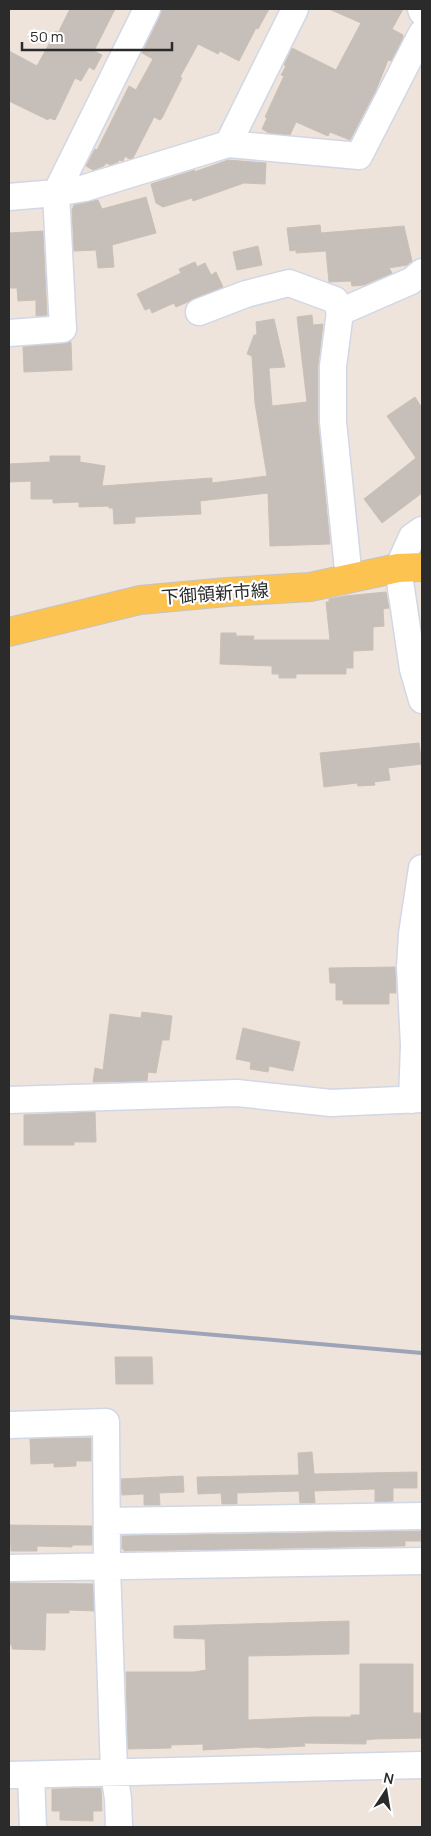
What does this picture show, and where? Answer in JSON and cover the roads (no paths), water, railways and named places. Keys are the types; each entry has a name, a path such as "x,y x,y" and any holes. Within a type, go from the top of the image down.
{"main road":[{"name":"下御領新市線","path":"9,632 140,600 310,587 410,567"}],"street":[{"path":"9,333 62,329 56,194 147,9"},
{"path":"228,144 295,9"},
{"path":"9,197 56,194 85,188 228,144 359,156 422,33"},
{"path":"340,312 411,280 422,272"},
{"path":"199,312 246,294 289,283 335,300 340,312 333,366 333,422 349,579"},
{"path":"422,530 412,537 410,567 413,670 422,700"},
{"path":"9,1100 237,1093 331,1103 417,1100 410,968 412,934 422,868"},
{"path":"9,1425 106,1422 107,1566 114,1772 120,1827"},
{"path":"107,1521 422,1516"},
{"path":"9,1568 422,1561"},
{"path":"33,1827 20,1775 422,1765"}],"railway":[{"path":"9,1317 422,1353"}]}
